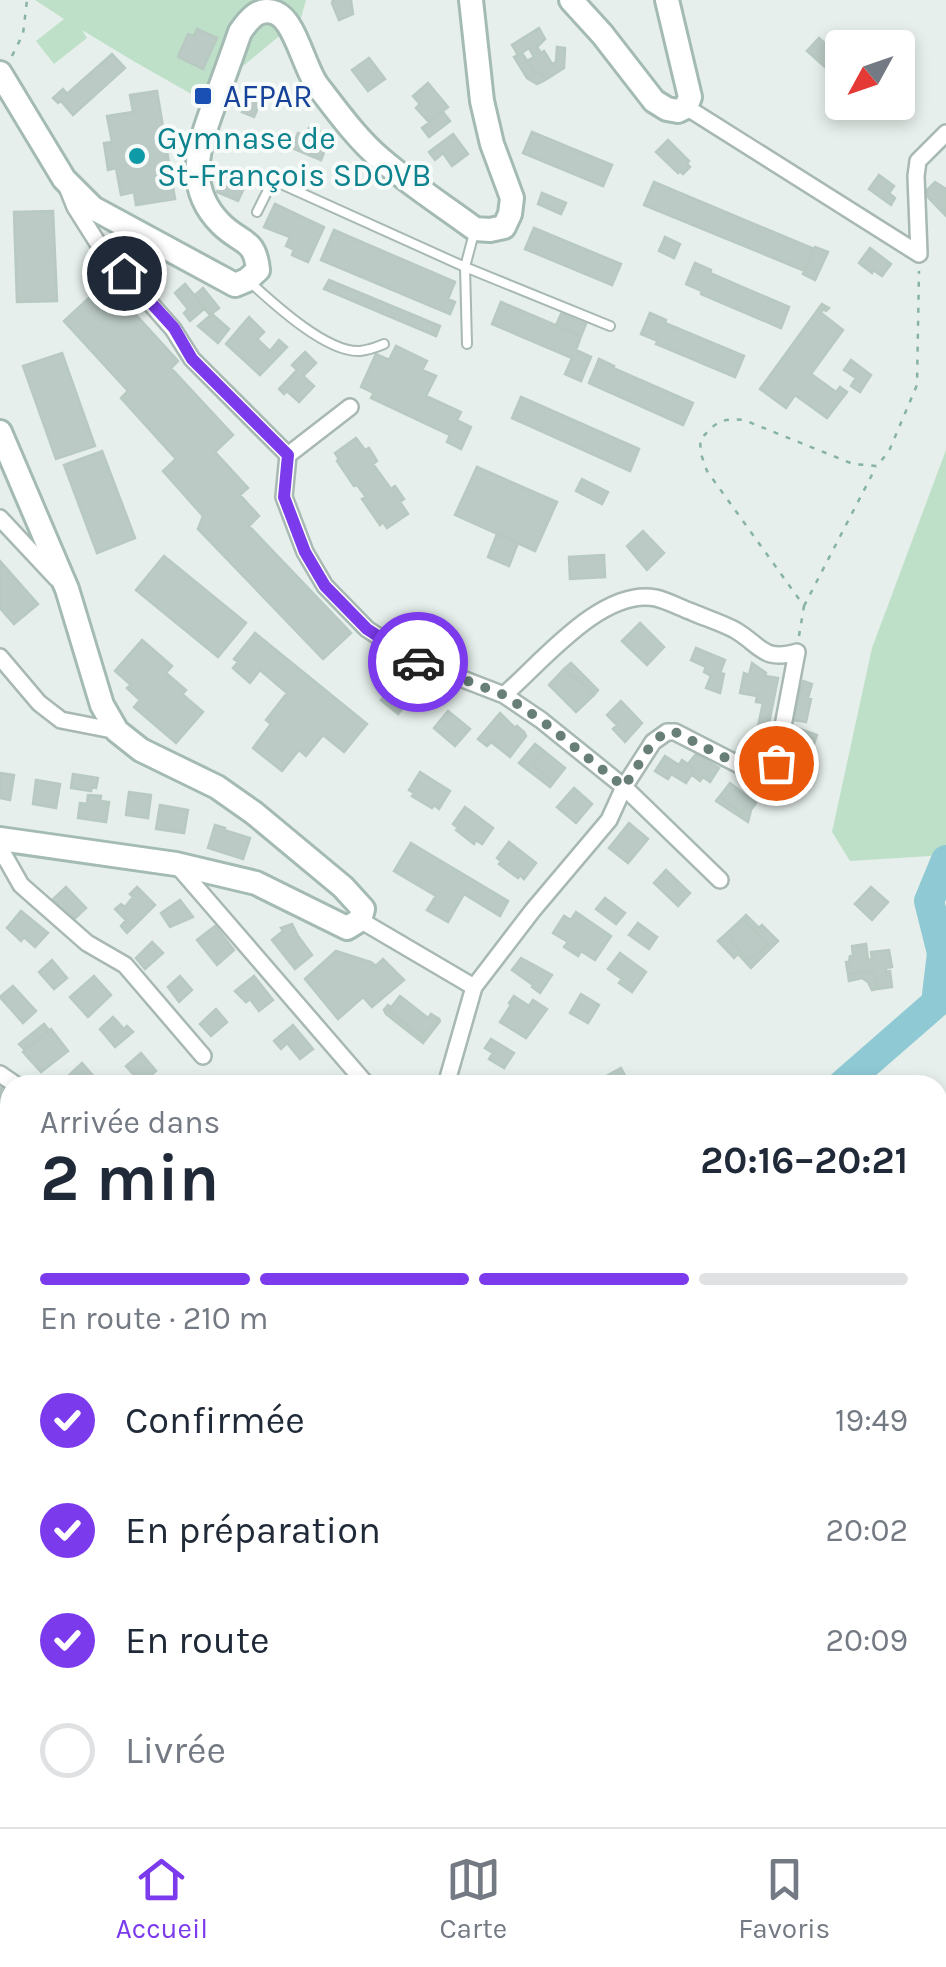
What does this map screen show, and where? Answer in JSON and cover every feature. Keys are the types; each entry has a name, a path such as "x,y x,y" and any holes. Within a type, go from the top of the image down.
{"main road":[{"path":"6,64 64,179 94,208 234,285 258,270 256,254 209,210 198,174 198,150 240,32 259,12 274,12 286,19 311,77 336,111 382,160 475,228 504,227 512,198 492,144 482,101 471,0"},
{"path":"571,0 654,101 678,111 686,108 690,97 668,5"},
{"path":"0,432 8,464 66,589 102,705 117,731 141,750 217,786 254,812 363,909 360,920 347,928 256,883 176,864 0,839"}],"street":[{"path":"686,108 919,254"},
{"path":"919,254 918,160 946,132"},
{"path":"64,179 99,245 174,328 192,359 288,455"},
{"path":"350,407 288,455 284,497 305,552 325,586 367,629 416,661 504,695 541,720 624,787 720,880"},
{"path":"0,518 66,589"},
{"path":"449,1075 474,987 609,820 624,787 653,742 666,732 675,732 757,774 770,771 776,763 796,652 771,656 733,628 657,598 640,597 623,600 578,625 504,695"},
{"path":"0,657 39,703 61,720 117,731"},
{"path":"0,848 21,885 87,943 125,965 203,1056"},
{"path":"176,864 357,1075"},
{"path":"360,920 474,987"}],"lane":[{"path":"257,212 270,186 280,183 465,267 610,326"},
{"path":"467,344 465,267 475,228"},
{"path":"247,280 312,334 357,352 384,344"}],"path":[{"path":"6,64 23,34 27,0"},
{"path":"796,652 804,606 877,466 889,451 917,385 919,254"},
{"path":"804,606 708,471 700,440 714,423 744,420 852,464 877,466"}],"green space":[{"path":"35,0 306,0 301,18 202,100 82,30 87,38 54,64 36,41 64,19"},
{"path":"946,450 946,855 850,861 832,832 872,648"}],"building":[{"path":"333,0 351,0 353,14 339,20"},
{"path":"539,28 545,39 537,47 552,64 556,62 557,47 565,48 564,68 545,80 539,71 535,74 527,61 534,57 529,48 518,55 512,45"},
{"path":"197,29 217,38 203,69 178,57 188,34 194,36"},
{"path":"819,38 825,43 825,67 807,51"},
{"path":"522,53 535,74 539,71 545,80 537,84 527,78 514,57"},
{"path":"112,54 125,68 73,115 53,98 63,89 67,94"},
{"path":"369,58 385,79 368,91 352,70"},
{"path":"428,83 448,107 429,122 416,108 420,104 413,96"},
{"path":"256,85 266,90 254,117 242,112"},
{"name":"Gymnase de St-François SDOVB","path":"157,91 175,199 136,205 134,192 121,195 116,168 108,170 104,143 112,142 107,116 133,112 130,95"},
{"path":"443,112 450,121 429,137 422,128"},
{"path":"309,128 323,133 320,142 327,145 321,160 292,148 298,133 306,136"},
{"path":"532,132 612,165 603,186 523,153"},
{"path":"453,134 468,154 452,166 443,153 435,160 429,152"},
{"path":"668,140 689,161 690,167 683,174 656,152"},
{"path":"227,169 246,184 238,201 217,192"},
{"path":"879,175 894,186 889,193 895,198 891,205 869,189"},
{"path":"654,182 814,249 805,271 644,205"},
{"path":"935,182 946,189 946,216 924,193"},
{"path":"542,193 566,203 561,214 538,204"},
{"path":"275,204 324,227 308,262 292,255 294,250 286,246 290,237 264,227"},
{"path":"53,211 57,301 17,302 14,212"},
{"path":"534,228 621,264 612,285 525,249"},
{"path":"334,230 455,282 448,299 455,302 450,314 321,260"},
{"path":"665,237 680,244 674,258 659,251"},
{"path":"815,247 828,252 815,280 803,274"},
{"path":"870,248 891,264 882,276 859,263"},
{"path":"695,263 789,307 781,328 686,284"},
{"path":"329,280 440,326 436,336 324,289"},
{"path":"106,282 178,361 171,368 233,435 215,452 248,488 240,495 259,516 249,526 351,633 323,659 198,529 203,516 163,471 176,459 121,398 128,391 64,321"},
{"path":"185,284 205,308 190,321 184,313 188,309 175,293"},
{"path":"203,288 219,308 210,315 194,296"},
{"path":"501,302 581,336 576,350 591,357 581,381 565,374 572,358 492,324"},
{"path":"822,304 829,308 821,313 843,330 811,374 836,392 840,387 847,392 827,418 795,395 786,408 760,389"},
{"path":"650,313 744,356 735,377 641,334"},
{"path":"212,314 229,329 218,343 198,326"},
{"path":"561,314 586,324 581,336 556,325"},
{"path":"249,317 264,332 257,339 270,351 279,340 287,347 260,375 226,344"},
{"path":"396,346 427,361 422,370 436,376 426,396 461,412 457,420 471,427 461,449 447,442 450,435 371,398 374,393 361,387 376,354 389,360"},
{"path":"305,352 316,363 303,376 314,386 299,402 279,389 297,370 292,365"},
{"path":"62,353 95,446 56,459 23,366"},
{"path":"599,359 693,403 683,425 589,383"},
{"path":"851,360 871,375 860,392 851,386 856,378 844,370"},
{"path":"521,397 639,449 630,471 512,418"},
{"path":"356,438 365,450 369,448 377,461 373,464 391,489 395,486 404,499 400,502 408,514 387,528 383,522 380,525 362,499 366,497 337,461 335,453"},
{"path":"102,451 135,538 97,553 64,465"},
{"path":"477,467 557,502 535,551 455,515"},
{"path":"582,479 608,492 602,504 576,491"},
{"path":"643,531 664,553 647,570 627,546"},
{"path":"497,534 518,543 509,566 488,557"},
{"path":"604,555 605,577 570,579 569,557"},
{"path":"164,556 246,623 218,657 136,590"},
{"path":"0,561 38,604 14,624 0,608"},
{"path":"640,623 664,647 647,665 622,641"},
{"path":"255,633 367,724 344,752 323,735 306,756 299,750 282,771 253,748 271,724 266,720 287,693 260,670 250,683 233,668 238,662 234,659"},
{"path":"142,640 172,666 166,673 203,712 176,743 134,707 140,700 115,671"},
{"path":"696,648 725,660 720,693 706,688 711,676 704,672 706,667 691,660"},
{"path":"571,663 598,690 594,695 564,669"},
{"path":"752,663 765,676 778,678 768,728 758,726 763,703 756,702 757,696 740,693 744,673 749,675"},
{"path":"564,669 594,695 576,712 549,685"},
{"path":"400,678 416,692 398,714 381,700"},
{"path":"803,681 812,684 806,722 793,720"},
{"path":"621,701 642,723 625,742 607,715"},
{"path":"448,711 470,729 455,746 434,728"},
{"path":"500,713 526,736 510,757 491,742 487,746 478,739"},
{"path":"797,728 817,735 810,755 790,748"},
{"path":"535,744 544,751 532,765 554,782 550,787 519,763"},
{"path":"544,751 565,768 554,782 532,765"},
{"path":"696,754 719,768 710,782 692,775 695,769 688,764"},
{"path":"665,756 679,765 682,760 695,769 686,783 655,771"},
{"path":"420,772 450,791 439,809 412,796 414,793 409,790"},
{"path":"0,773 14,775 10,800 0,798"},
{"path":"73,774 98,778 96,788 71,788"},
{"path":"36,780 60,784 56,808 33,804"},
{"path":"730,783 756,803 751,810 746,806 741,813 720,796"},
{"path":"574,788 592,804 576,823 557,807"},
{"path":"129,792 151,795 148,818 126,815"},
{"path":"88,795 101,796 100,801 109,802 106,822 78,818 80,803 87,804"},
{"path":"720,796 741,813 746,806 751,810 748,822 716,801"},
{"path":"160,805 188,810 184,833 156,829"},
{"path":"465,807 493,828 482,844 476,840 474,844 453,824"},
{"path":"629,823 648,839 628,863 609,848"},
{"path":"215,825 250,838 243,859 208,848"},
{"path":"509,842 536,863 524,879 499,864 497,858"},
{"path":"411,843 508,901 500,916 464,894 448,922 427,910 436,896 394,871"},
{"path":"666,870 690,893 678,906 654,883"},
{"path":"66,887 86,908 70,923 49,903"},
{"path":"137,887 155,905 127,933 121,926 126,920 115,909 121,904 125,907"},
{"path":"871,887 888,902 872,920 855,904"},
{"path":"605,898 625,913 616,924 596,909"},
{"path":"180,900 193,917 170,927 161,913"},
{"path":"21,911 48,933 35,947 7,928"},
{"path":"576,912 611,936 595,960 564,947 568,942 553,933 564,916 571,920"},
{"path":"746,915 778,941 751,968 738,954 734,958 718,941 728,932 749,960 768,945 743,918"},
{"path":"743,918 768,945 749,960 728,932"},
{"path":"638,923 657,937 649,949 629,935"},
{"path":"292,924 312,955 295,969 272,940 283,931 281,928"},
{"path":"215,926 234,950 217,965 197,940"},
{"path":"152,942 163,953 145,969 136,958"},
{"path":"866,944 868,960 872,959 871,952 889,950 892,967 886,968 886,972 890,971 892,987 877,989 875,974 870,971 848,974 846,962 853,955 852,946"},
{"path":"336,951 376,966 383,959 404,980 372,1007 363,997 338,1019 305,979"},
{"path":"620,953 646,972 632,992 608,969"},
{"path":"521,958 552,975 540,993 512,970"},
{"path":"52,960 67,978 54,989 39,972"},
{"path":"848,974 875,974 877,989 872,990 862,978 849,981"},
{"path":"94,976 111,995 88,1017 70,997"},
{"path":"180,976 192,990 179,1002 168,987"},
{"path":"254,976 273,1000 259,1011 250,999 246,1002 235,991"},
{"path":"13,986 36,1011 23,1023 0,997"},
{"path":"581,994 599,1005 588,1023 570,1013"},
{"path":"400,996 428,1018 431,1014 439,1019 423,1039 389,1010"},
{"path":"514,996 529,1006 533,1000 547,1009 526,1038 500,1022"},
{"path":"388,1005 423,1039 440,1021 423,1043 386,1014"},
{"path":"216,1009 227,1022 211,1036 200,1024"},
{"path":"113,1017 133,1032 115,1047 100,1029"},
{"path":"44,1024 49,1030 25,1050 19,1044"},
{"path":"293,1025 313,1049 300,1059 287,1043 281,1049 274,1041"},
{"path":"51,1029 68,1051 41,1072 23,1052"},
{"path":"491,1039 514,1053 504,1068 489,1059 493,1053 485,1048"},
{"path":"141,1053 156,1071 152,1075 134,1075 126,1066"},
{"path":"82,1063 93,1075 69,1075"}],"waterway":[{"path":"853,1075 936,1003 942,953 929,901 946,860"}],"way so far":[{"path":"418,662 504,695 624,787 653,742 666,732 675,732 757,774 770,771 776,763"}],"place":[{"name":"AFPAR","path":"203,96"},
{"name":"Gymnase de St-François SDOVB","path":"137,156"}],"route":[{"path":"124,273 174,328 192,359 288,455 284,497 305,552 325,586 367,629 418,662"}]}
